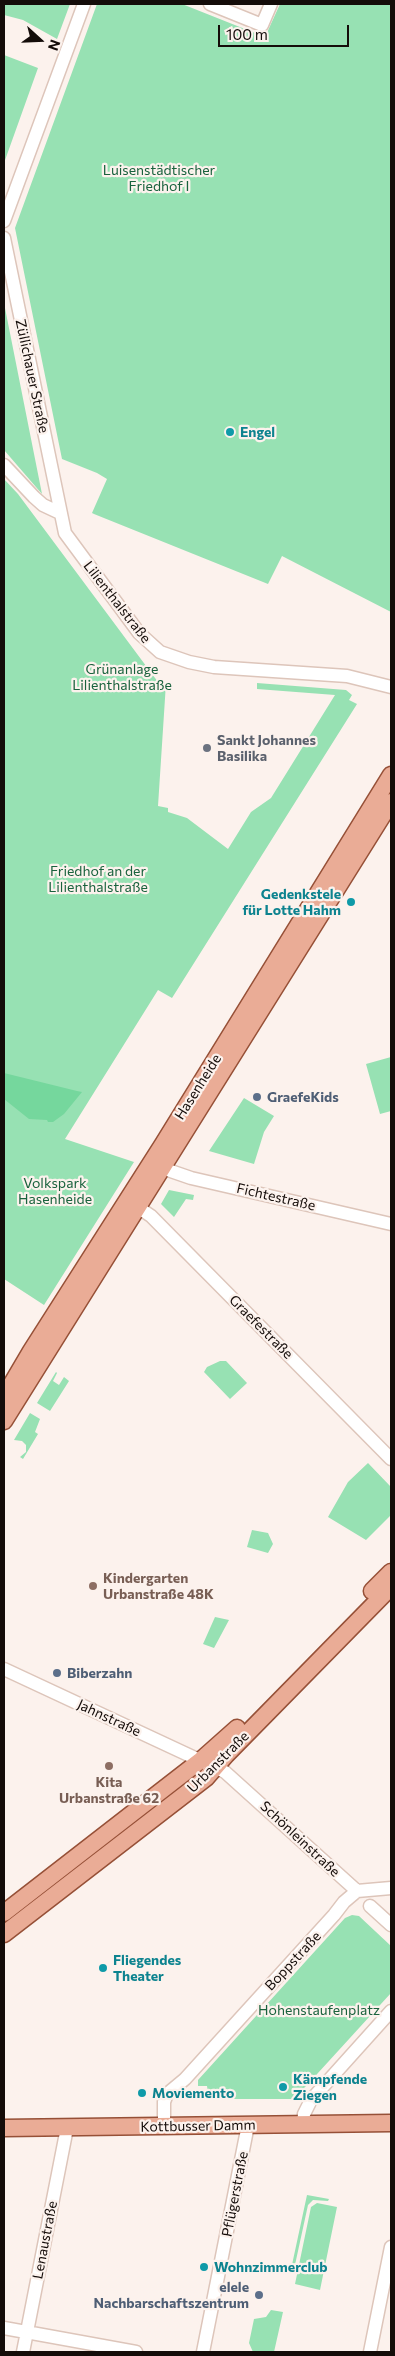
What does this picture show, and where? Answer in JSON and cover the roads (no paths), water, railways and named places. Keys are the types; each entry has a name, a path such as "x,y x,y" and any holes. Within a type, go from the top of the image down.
{"main road":[{"name":"Hasenheide","path":"4,1397 132,1203 391,776"},
{"name":"Hasenheide","path":"132,1203 162,1168 391,802"},
{"name":"Hasenheide","path":"4,1420 107,1242"},
{"name":"Urbanstraße","path":"4,1934 206,1778 208,1764 227,1738 391,1572"},
{"name":"Urbanstraße","path":"4,1913 174,1782 208,1764 391,1587"},
{"path":"174,1782 184,1795"},
{"path":"25,1897 35,1910"},
{"name":"Kottbusser Damm","path":"4,2128 67,2128 164,2121 248,2125 391,2114"},
{"name":"Kottbusser Damm","path":"4,2120 304,2120 391,2123"}],"street":[{"path":"4,221 84,4"},
{"path":"210,4 262,25 271,4"},
{"name":"Züllichauer Straße","path":"4,238 60,513"},
{"path":"4,465 43,505 60,513"},
{"name":"Lilienthalstraße","path":"60,513 64,533 139,633 160,652 189,662 214,667 347,676 391,687"},
{"name":"Fichtestraße","path":"162,1168 191,1178 391,1224"},
{"name":"Graefestraße","path":"132,1203 150,1216 391,1459"},
{"name":"Jahnstraße","path":"4,1669 208,1764"},
{"name":"Schönleinstraße","path":"208,1764 231,1775 357,1891"},
{"path":"357,1891 391,1888"},
{"name":"Boppstraße","path":"164,2121 164,2102 167,2094 185,2079 344,1902 357,1891"},
{"path":"370,1906 391,1925"},
{"path":"304,2120 311,2100 391,2011"},
{"name":"Pflügerstraße","path":"203,2352 248,2125"},
{"name":"Lenaustraße","path":"23,2352 67,2128"},
{"path":"370,2352 391,2247"},
{"path":"4,2328 136,2352"}],"place":[{"name":"Engel","path":"230,432"},
{"name":"Sankt Johannes Basilika","path":"207,748"},
{"name":"Gedenkstele für Lotte Hahm","path":"351,902"},
{"name":"GraefeKids","path":"257,1097"},
{"name":"Kindergarten Urbanstraße 48K","path":"93,1586"},
{"name":"Biberzahn","path":"57,1673"},
{"name":"Kita Urbanstraße 62","path":"109,1766"},
{"name":"Fliegendes Theater","path":"103,1968"},
{"name":"Kämpfende Ziegen","path":"283,2087"},
{"name":"Moviemento","path":"142,2093"},
{"name":"Wohnzimmerclub","path":"204,2267"},
{"name":"elele Nachbarschaftszentrum","path":"259,2295"}],"park label":[{"name":"Luisenstädtischer Friedhof I","path":"159,178"},
{"name":"Grünanlage Lilienthalstraße","path":"122,678"},
{"name":"Friedhof an der Lilienthalstraße","path":"98,880"},
{"name":"Volkspark Hasenheide","path":"55,1192"},
{"name":"Hohenstaufenplatz","path":"319,2010"}]}
